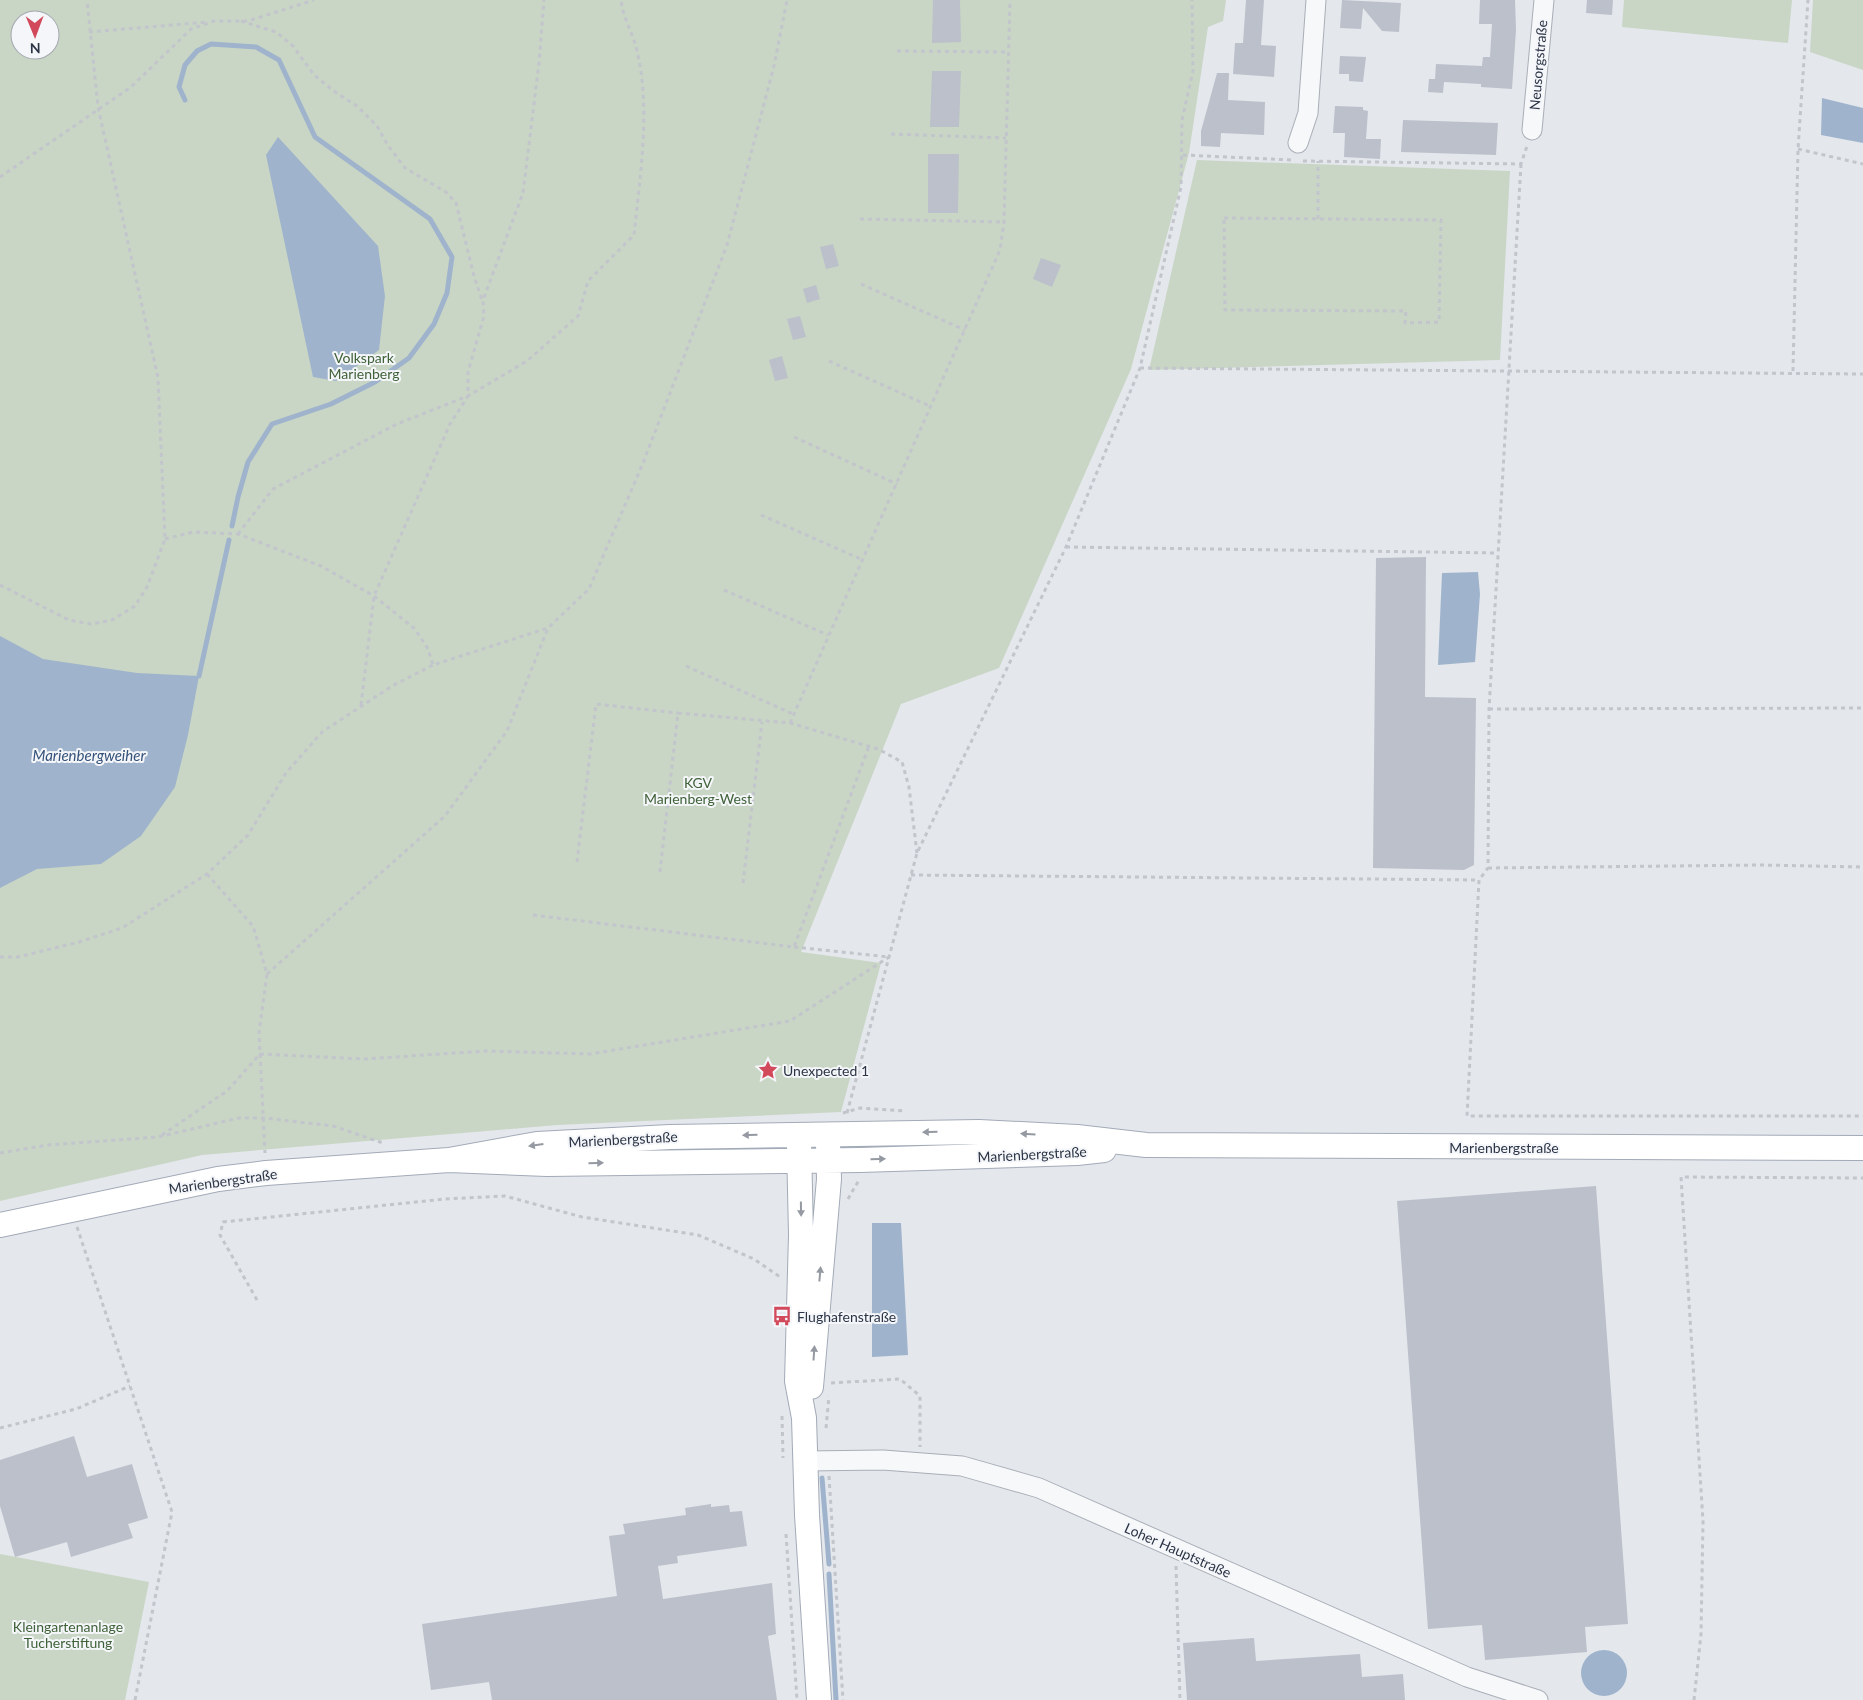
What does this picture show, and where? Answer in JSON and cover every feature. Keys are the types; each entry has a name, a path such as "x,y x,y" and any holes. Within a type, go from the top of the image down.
{"main road":[{"name":"Marienbergstraße","path":"0,1225 202,1182 266,1173 449,1160 537,1144 670,1136 799,1134 839,1123 1077,1137 1146,1145 1863,1148"},
{"path":"804,1418 824,1379 830,1160 839,1123"},
{"path":"799,1134 801,1235 797,1381 804,1418 819,1700"},
{"name":"Marienbergstraße","path":"449,1160 547,1164 830,1160 1077,1154 1146,1145"}],"street":[{"path":"1298,142 1308,113 1316,0"},
{"name":"Neusorgstraße","path":"1532,130 1544,0"},
{"name":"Loher Hauptstraße","path":"805,1461 883,1460 962,1466 1039,1488 1466,1677 1538,1700"}],"path":[{"path":"0,585 69,620 91,624 112,620 135,606 147,587 165,539 158,378 98,107 87,0"},
{"path":"241,21 314,0"},
{"path":"483,300 523,193 539,63 544,0"},
{"path":"238,534 273,489 396,424 468,396 527,361 578,316 588,281 634,234 644,120 637,50 623,18 621,0"},
{"path":"267,974 445,816 507,731 548,628 589,589 643,463 727,245 774,66 787,0"},
{"path":"790,723 932,407 1000,250 1004,222 1010,0"},
{"path":"839,1123 889,957 917,853 1066,547 1140,368 1180,187 1183,155 1182,120 1192,71 1192,0"},
{"path":"1793,372 1798,149 1808,0"},
{"path":"89,32 214,21 241,21 260,26 282,37 293,46 314,75 335,92 357,106 377,126 387,144 406,168 446,192 456,203 474,276 483,300 484,316 468,372 468,396 450,424 374,596 361,705"},
{"path":"0,177 98,107 131,87 191,29 214,21"},
{"path":"897,51 1008,52"},
{"path":"1532,130 1521,164 1489,709 1488,868 1479,880 1467,1116 1863,1116"},
{"path":"891,134 1006,138"},
{"path":"1798,149 1863,164"},
{"path":"1183,155 1318,161 1521,164"},
{"path":"1318,161 1318,219"},
{"path":"1224,218 1318,219 1441,220 1439,322 1405,323 1406,311 1225,310 1224,218"},
{"path":"860,219 1004,222"},
{"path":"861,284 966,330"},
{"path":"829,361 932,407"},
{"path":"1140,368 1863,374"},
{"path":"794,437 897,484"},
{"path":"761,515 864,560"},
{"path":"165,539 193,532 238,534 321,566 374,596 415,628 428,649 433,665"},
{"path":"1066,547 1497,553"},
{"path":"724,590 828,635"},
{"path":"0,956 18,957 122,928 207,874 248,835 286,773 322,732 361,705 433,665 548,628"},
{"path":"686,666 793,714"},
{"path":"577,862 596,704 762,722 790,723 869,746 902,762 909,786 917,853"},
{"path":"1489,709 1863,708"},
{"path":"660,872 678,713"},
{"path":"743,883 762,722"},
{"path":"794,947 869,746"},
{"path":"1488,868 1761,865 1863,867"},
{"path":"207,874 253,926 267,974 259,1032 266,1173"},
{"path":"912,875 1479,880"},
{"path":"533,915 889,957"},
{"path":"260,1054 364,1058 486,1051 590,1054 790,1021 889,957"},
{"path":"158,1137 227,1091 260,1054"},
{"path":"839,1123 860,1108"},
{"path":"0,1153 48,1145 158,1137 239,1118 264,1118 333,1126 386,1144"},
{"path":"847,1208 848,1198 862,1175"},
{"path":"1694,1700 1701,1634 1704,1521 1682,1177 1863,1178"},
{"path":"257,1300 220,1234 223,1222 445,1198 505,1196 582,1217 698,1235 754,1259 798,1292"},
{"path":"71,1210 172,1512 135,1700"},
{"path":"844,1700 825,1437 824,1379 900,1379 920,1396 920,1463"},
{"path":"0,1428 76,1408 130,1386"},
{"path":"1175,1549 1180,1700"}],"green space":[{"name":"Volkspark Marienberg","path":"0,0 1226,0 1223,21 1208,27 1189,153 1131,369 999,668 901,704 801,952 881,963 841,1112 557,1125 202,1155 0,1201"},
{"path":"1624,0 1792,0 1788,43 1622,27"},
{"path":"1813,0 1863,0 1863,70 1810,52"},
{"path":"1197,160 1510,171 1500,360 1149,370"},
{"name":"Kleingartenanlage Tucherstiftung","path":"0,1554 149,1582 125,1700 0,1700"}],"water":[{"path":"1822,98 1863,108 1863,143 1821,135"},
{"path":"278,137 378,246 385,296 379,350 336,381 313,377 266,155"},
{"path":"1478,572 1480,594 1475,662 1438,665 1442,573"},
{"name":"Marienbergweiher","path":"0,636 43,659 137,673 199,676 188,735 175,787 141,836 101,864 37,869 0,888"},
{"path":"872,1223 901,1223 908,1355 872,1357"},
{"path":"1609,1650 1613,1651 1623,1660 1626,1664 1626,1682 1617,1692 1609,1696 1599,1696 1591,1692 1582,1682 1581,1668 1585,1660 1595,1651"}],"building":[{"path":"933,0 960,0 961,42 932,43"},
{"path":"1246,0 1264,0 1261,45 1276,46 1274,77 1233,74 1235,43 1243,43"},
{"path":"1342,0 1401,3 1399,32 1382,31 1363,8 1361,29 1340,28"},
{"path":"1480,0 1515,0 1516,30 1512,89 1481,87 1481,84 1444,82 1443,93 1428,92 1429,79 1435,79 1436,64 1482,66 1483,57 1490,57 1492,24 1479,24"},
{"path":"1587,0 1613,0 1612,15 1586,13"},
{"path":"1340,56 1366,57 1363,82 1349,81 1349,74 1339,74"},
{"path":"932,71 961,71 959,127 930,127"},
{"path":"1217,73 1229,73 1228,100 1265,102 1264,135 1221,133 1220,147 1201,146 1201,131"},
{"path":"1335,106 1363,107 1363,110 1368,111 1366,139 1381,139 1380,159 1344,157 1345,133 1333,133"},
{"path":"1403,120 1498,123 1496,155 1401,152"},
{"path":"928,154 959,154 958,213 928,213"},
{"path":"833,244 839,266 826,269 820,247"},
{"path":"1041,258 1061,265 1052,287 1033,279"},
{"path":"816,285 820,299 807,303 803,289"},
{"path":"800,316 806,337 793,340 787,319"},
{"path":"782,356 788,378 775,381 769,360"},
{"path":"1426,557 1425,697 1476,698 1474,865 1464,870 1373,868 1376,558"},
{"path":"1596,1186 1628,1624 1585,1627 1587,1652 1485,1660 1482,1625 1428,1629 1397,1201"},
{"path":"74,1436 87,1477 132,1464 148,1518 128,1524 133,1538 71,1557 67,1542 15,1557 0,1506 0,1460"},
{"path":"711,1504 711,1507 729,1505 730,1512 742,1511 747,1546 677,1556 678,1563 658,1566 663,1599 772,1583 776,1634 768,1636 777,1700 492,1700 489,1682 431,1690 422,1624 617,1596 609,1536 625,1534 623,1524 686,1515 685,1508"},
{"path":"1254,1638 1256,1661 1360,1654 1362,1677 1403,1674 1405,1700 1187,1700 1183,1643"}],"waterway":[{"path":"185,100 179,87 185,65 197,51 211,44 256,47 279,60 315,137 430,219 452,257 447,293 434,324 409,358 375,382 331,404 272,424 248,462 232,526"},
{"path":"199,676 229,540"},
{"path":"822,1478 829,1564"},
{"path":"829,1574 836,1700"}],"place":[{"name":"Unexpected 1","path":"768,1070"},
{"name":"Flughafenstraße","path":"782,1316"}],"park label":[{"name":"KGV Marienberg-West","path":"698,790"}]}
